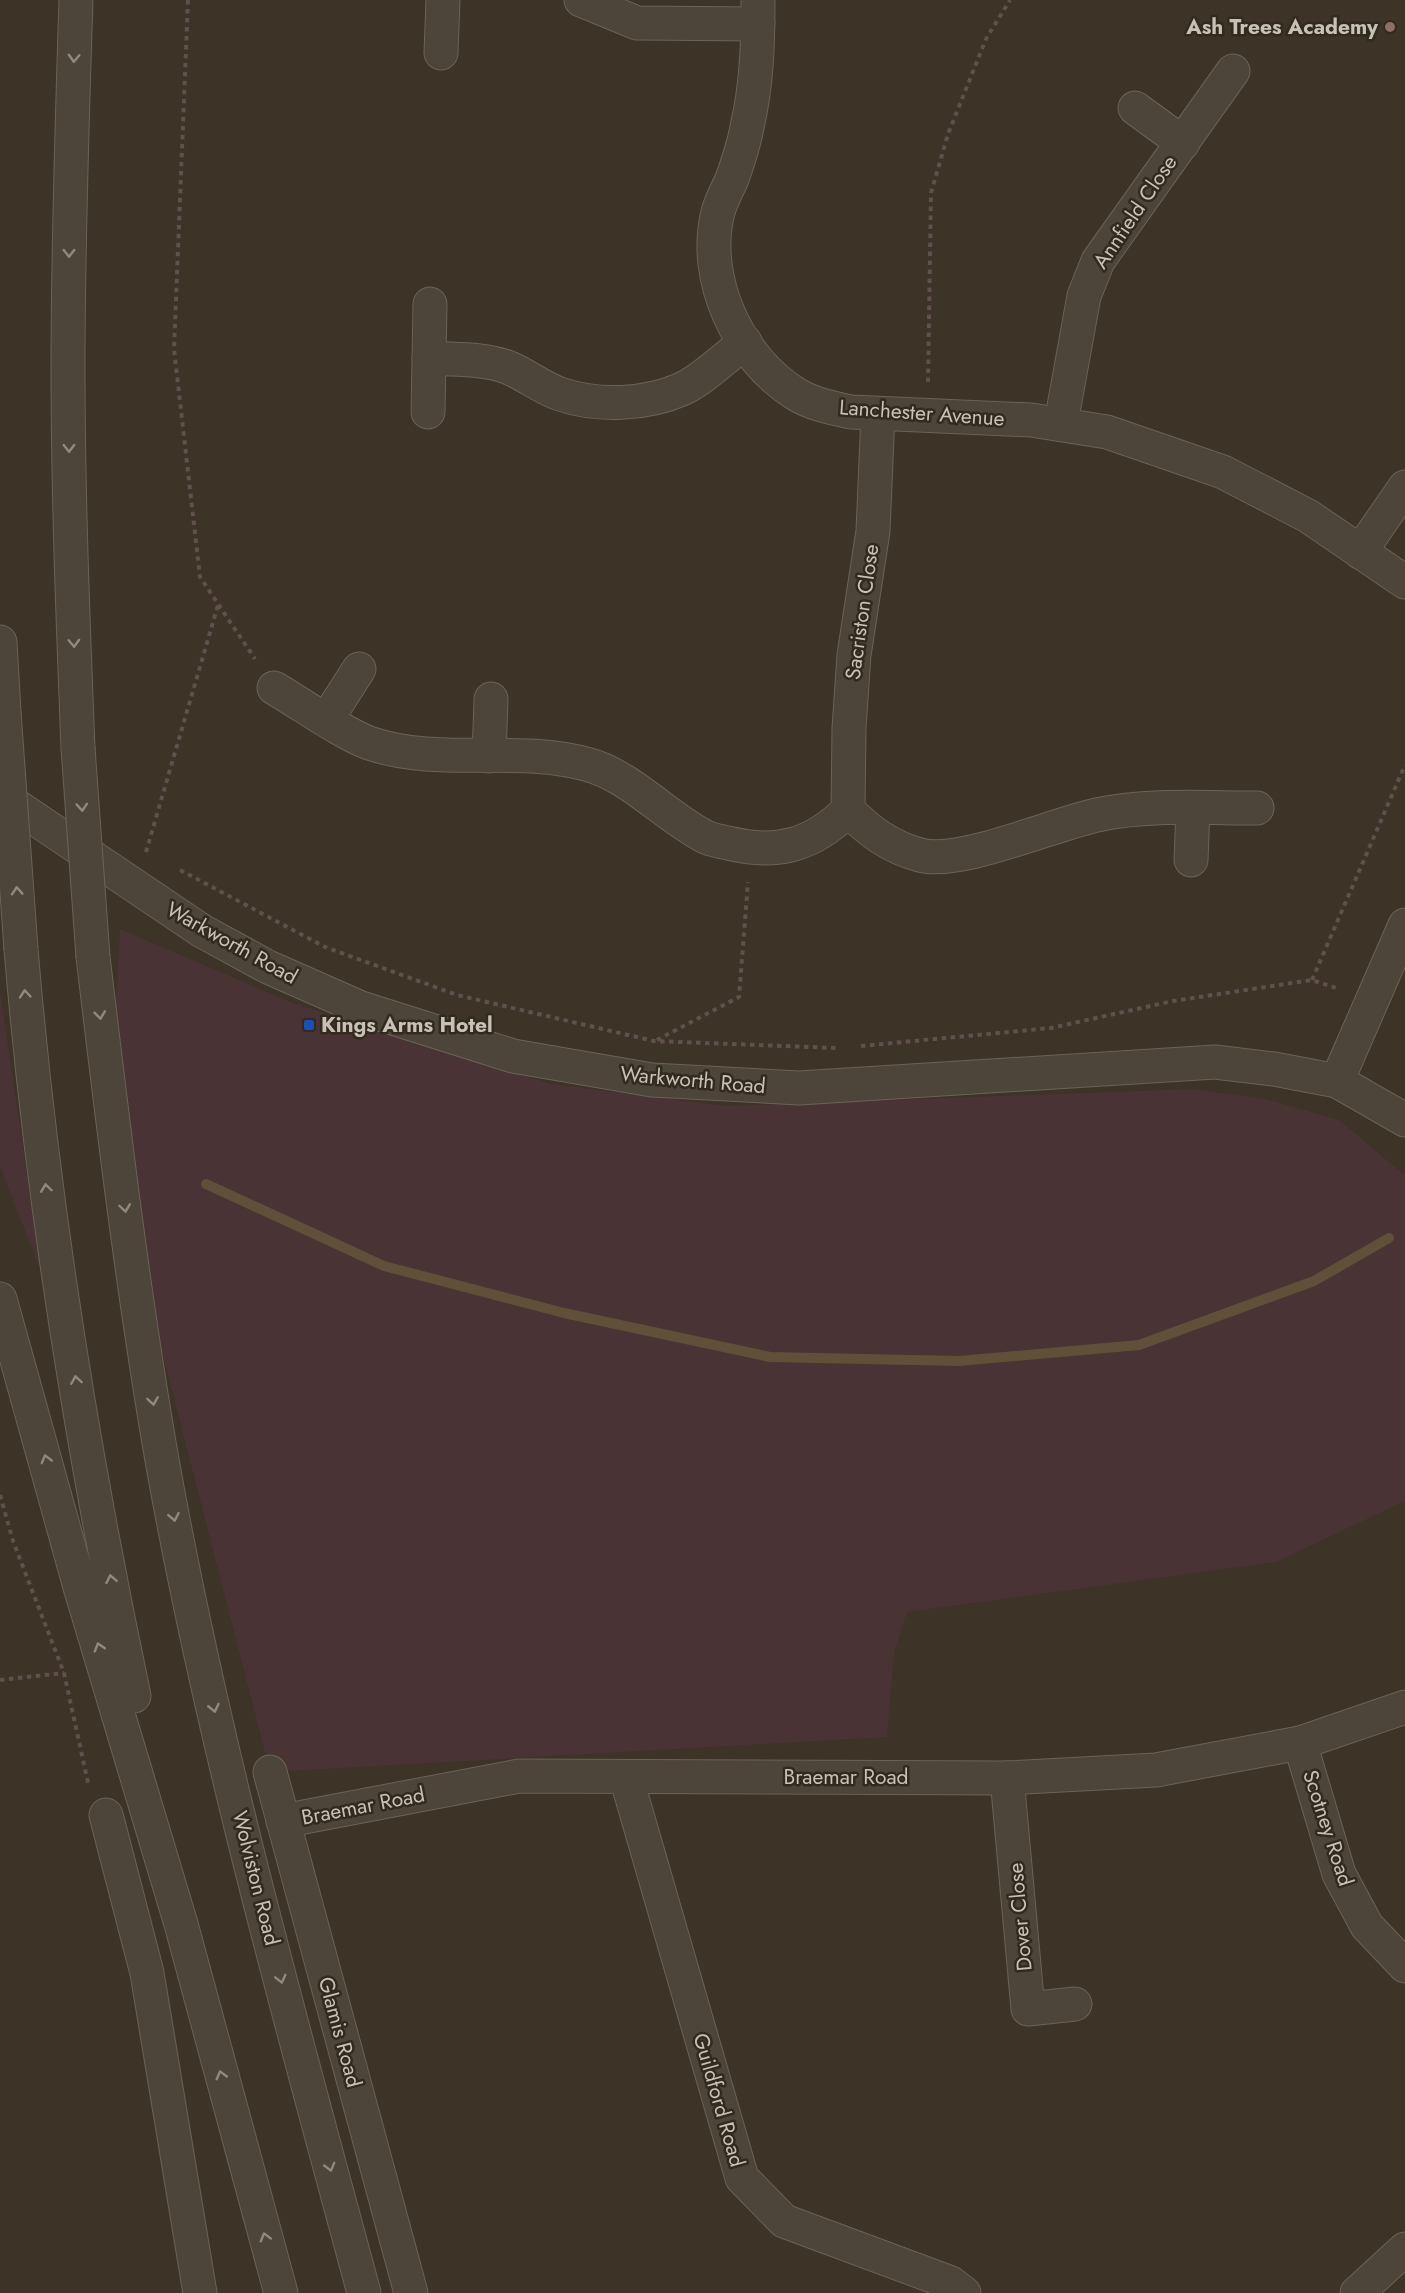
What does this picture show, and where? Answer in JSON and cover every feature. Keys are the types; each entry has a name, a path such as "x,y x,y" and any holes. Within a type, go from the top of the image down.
{"street":[{"name":"Wolviston Road","path":"76,0 69,234 70,537 78,748 93,957 110,1100 162,1460 207,1679 364,2293"},
{"path":"441,53 443,0"},
{"path":"581,0 637,23 758,12"},
{"name":"Lanchester Avenue","path":"758,12 758,71 747,128 718,213 714,253 721,292 731,320 764,370 796,394 825,407 878,414 1061,423 1107,432 1223,472 1308,516 1405,582"},
{"name":"Annfield Close","path":"1061,423 1084,296 1098,261 1233,71"},
{"name":"Annfield Close","path":"1136,108 1183,143"},
{"path":"428,412 430,304"},
{"path":"429,358 478,361 505,367 558,394 588,401 621,402 652,398 683,389 745,342"},
{"name":"Sacriston Close","path":"848,810 849,728 854,655 873,531 878,414"},
{"path":"1360,552 1405,487"},
{"path":"0,642 21,949 41,1150 93,1480 128,1667 182,1924"},
{"path":"327,719 359,669"},
{"path":"274,688 368,742 411,752 549,757 588,764 615,777 704,837 750,849 780,849 809,838 831,826 848,810 870,832 891,844 922,856 963,854 1098,815 1147,808 1257,808"},
{"path":"489,756 490,699"},
{"name":"Warkworth Road","path":"0,795 202,931 268,968 360,1008 513,1056 652,1080 799,1088 1215,1062 1274,1069 1337,1081 1405,1120"},
{"path":"1191,860 1193,808"},
{"path":"1337,1081 1405,925"},
{"path":"0,1299 80,1587 182,1924 281,2293"},
{"name":"Braemar Road","path":"283,1821 519,1776 1007,1778 1156,1770 1300,1743 1405,1707"},
{"name":"Scotney Road","path":"1300,1743 1339,1874 1367,1926 1405,1966"},
{"name":"Glamis Road","path":"270,1772 411,2293"},
{"name":"Guildford Road","path":"626,1777 742,2178 784,2222 951,2283 964,2293"},
{"name":"Dover Close","path":"1007,1778 1028,2009 1076,2004"},
{"path":"106,1815 119,1923 147,1973 200,2293"},
{"path":"1357,2293 1405,2249"}],"path":[{"path":"188,0 174,349 200,577 274,688"},
{"path":"928,416 931,193 948,134 986,39 1010,0"},
{"path":"146,852 218,605"},
{"path":"1312,980 1405,765"},
{"path":"135,848 156,858"},
{"path":"654,1041 739,997 750,849"},
{"path":"177,869 325,947 457,995 654,1041 840,1048"},
{"path":"852,1047 1051,1028 1173,1001 1312,980 1373,1000"},
{"path":"0,1495 13,1541 64,1673 92,1801 106,1815"},
{"path":"0,1680 64,1673"}],"shaded area":[{"path":"120,929 293,1003 552,1084 725,1106 1191,1089 1267,1099 1339,1120 1405,1175 1405,1501 1276,1562 907,1612 894,1652 887,1737 270,1772 161,1348 115,1021"},
{"path":"0,990 2,1005 41,1271 0,1167"}],"waterway":[{"path":"206,1184 384,1266 564,1313 770,1357 959,1361 1139,1345 1314,1281 1389,1238"}],"place":[{"name":"Ash Trees Academy","path":"1390,27"},
{"name":"Kings Arms Hotel","path":"309,1025"}]}
